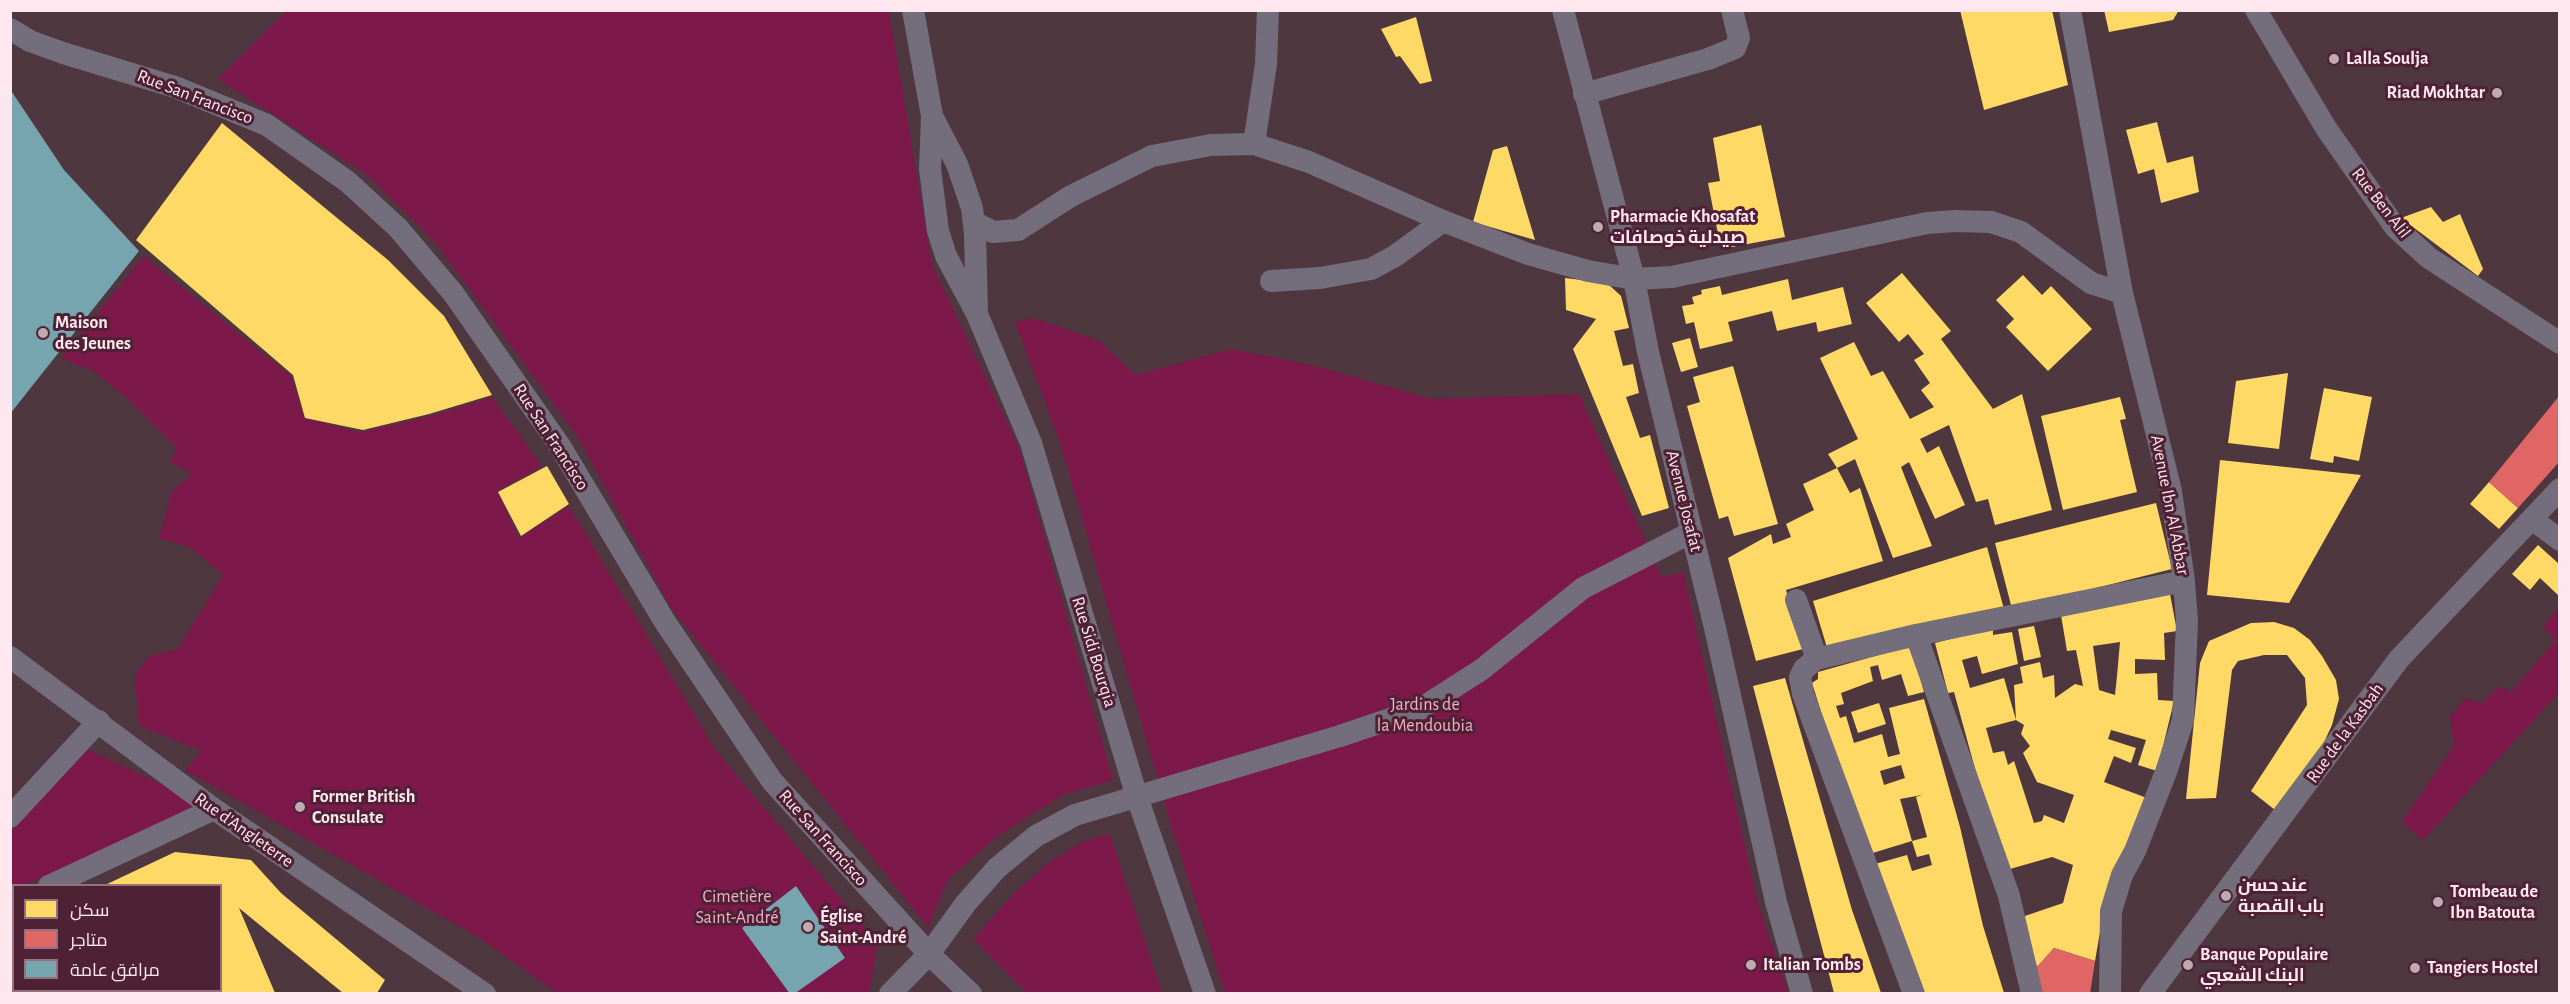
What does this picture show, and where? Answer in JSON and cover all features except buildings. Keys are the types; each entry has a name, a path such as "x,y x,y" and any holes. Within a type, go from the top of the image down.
{"street":[{"name":"Rue Sidi Bourqia","path":"913,10 932,116 930,169 938,231 956,278 977,314 1031,443 1137,797 1205,993"},
{"path":"1254,144 1266,64 1268,10"},
{"name":"Avenue Josafat","path":"1563,10 1634,279 1647,352 1692,532 1776,902 1802,993"},
{"path":"1584,94 1732,50 1740,40 1732,10"},
{"name":"Avenue Ibn Al Abbar","path":"2070,10 2122,293 2171,491 2184,581 2187,621 2183,720 2166,772 2135,851 2122,875 2111,911 2110,993"},
{"name":"Rue Ben Alil","path":"2256,10 2332,137 2395,227 2429,258 2559,344"},
{"name":"Rue San Francisco","path":"10,29 30,41 176,87 267,125 348,182 398,228 453,293 560,446 671,631 772,781 929,954 971,993"},
{"name":"Rue Sidi Bourqia","path":"932,116 957,164 974,222 977,314"},
{"path":"974,222 993,232 1018,230 1033,223 1071,196 1152,156 1211,145 1254,144 1280,151 1370,186 1443,220 1548,260 1634,279 1672,277 1913,226 1955,221 1991,222 2021,232 2091,283 2122,293"},
{"path":"1271,280 1320,278 1371,269 1395,256 1443,220"},
{"name":"Rue de la Kasbah","path":"2150,993 2399,659 2533,520 2559,489"},
{"path":"2533,520 2559,540"},
{"path":"890,993 929,954 966,903 997,868 1036,836 1075,815 1340,736 1420,709 1481,670 1583,588 1692,532"},
{"path":"1914,993 1803,694 1801,675 1804,669 1817,659 1916,635 2184,581"},
{"path":"1796,600 1817,659"},
{"path":"1916,635 2009,896 2032,993"},
{"name":"Rue d'Angleterre","path":"10,657 99,721 214,809 485,993"},
{"path":"10,818 99,721"},
{"path":"51,884 214,809"}],"green space":[{"path":"286,11 889,11 932,265 1019,448 1113,780 1063,795 996,837 948,880 928,927 671,608 577,436 434,241 366,174 218,79"},
{"name":"Cimetière Saint-André","path":"144,256 291,376 304,418 360,432 427,417 492,397 542,466 497,491 519,538 569,506 717,752 878,940 869,993 557,993 483,940 185,770 202,751 139,726 135,676 148,657 178,649 223,575 191,548 159,538 172,491 191,475 188,470 170,463 177,448 130,401 95,372 61,358"},
{"name":"Jardins de la Mendoubia","path":"1033,318 1100,341 1135,375 1231,349 1312,365 1431,399 1579,394 1662,578 1683,571 1758,904 1788,993 1225,993 1174,835 1060,443 1015,322"},
{"path":"2559,606 2559,693 2423,840 2402,822 2454,746 2450,716 2466,698 2481,704 2499,686 2511,692 2555,641 2543,626"},
{"path":"87,749 214,809 26,884 12,884 11,891 10,832"},
{"path":"1110,834 1162,993 1027,993 973,939 1015,892 1050,862 1081,842"}],"place":[{"name":"Lalla Soulja","path":"2334,59"},
{"name":"Riad Mokhtar","path":"2497,93"},
{"name":"Pharmacie Khosafat صيدلية خوصافات","path":"1598,227"},
{"name":"Maison des Jeunes","path":"43,333"},
{"name":"Former British Consulate","path":"300,807"},
{"name":"عند حسن باب القصبة","path":"2226,896"},
{"name":"Tombeau de Ibn Batouta","path":"2438,902"},
{"name":"Église Saint-André","path":"808,927"},
{"name":"Italian Tombs","path":"1751,965"},
{"name":"Banque Populaire البنك الشعبي","path":"2188,965"},
{"name":"Tangiers Hostel","path":"2415,968"}]}
